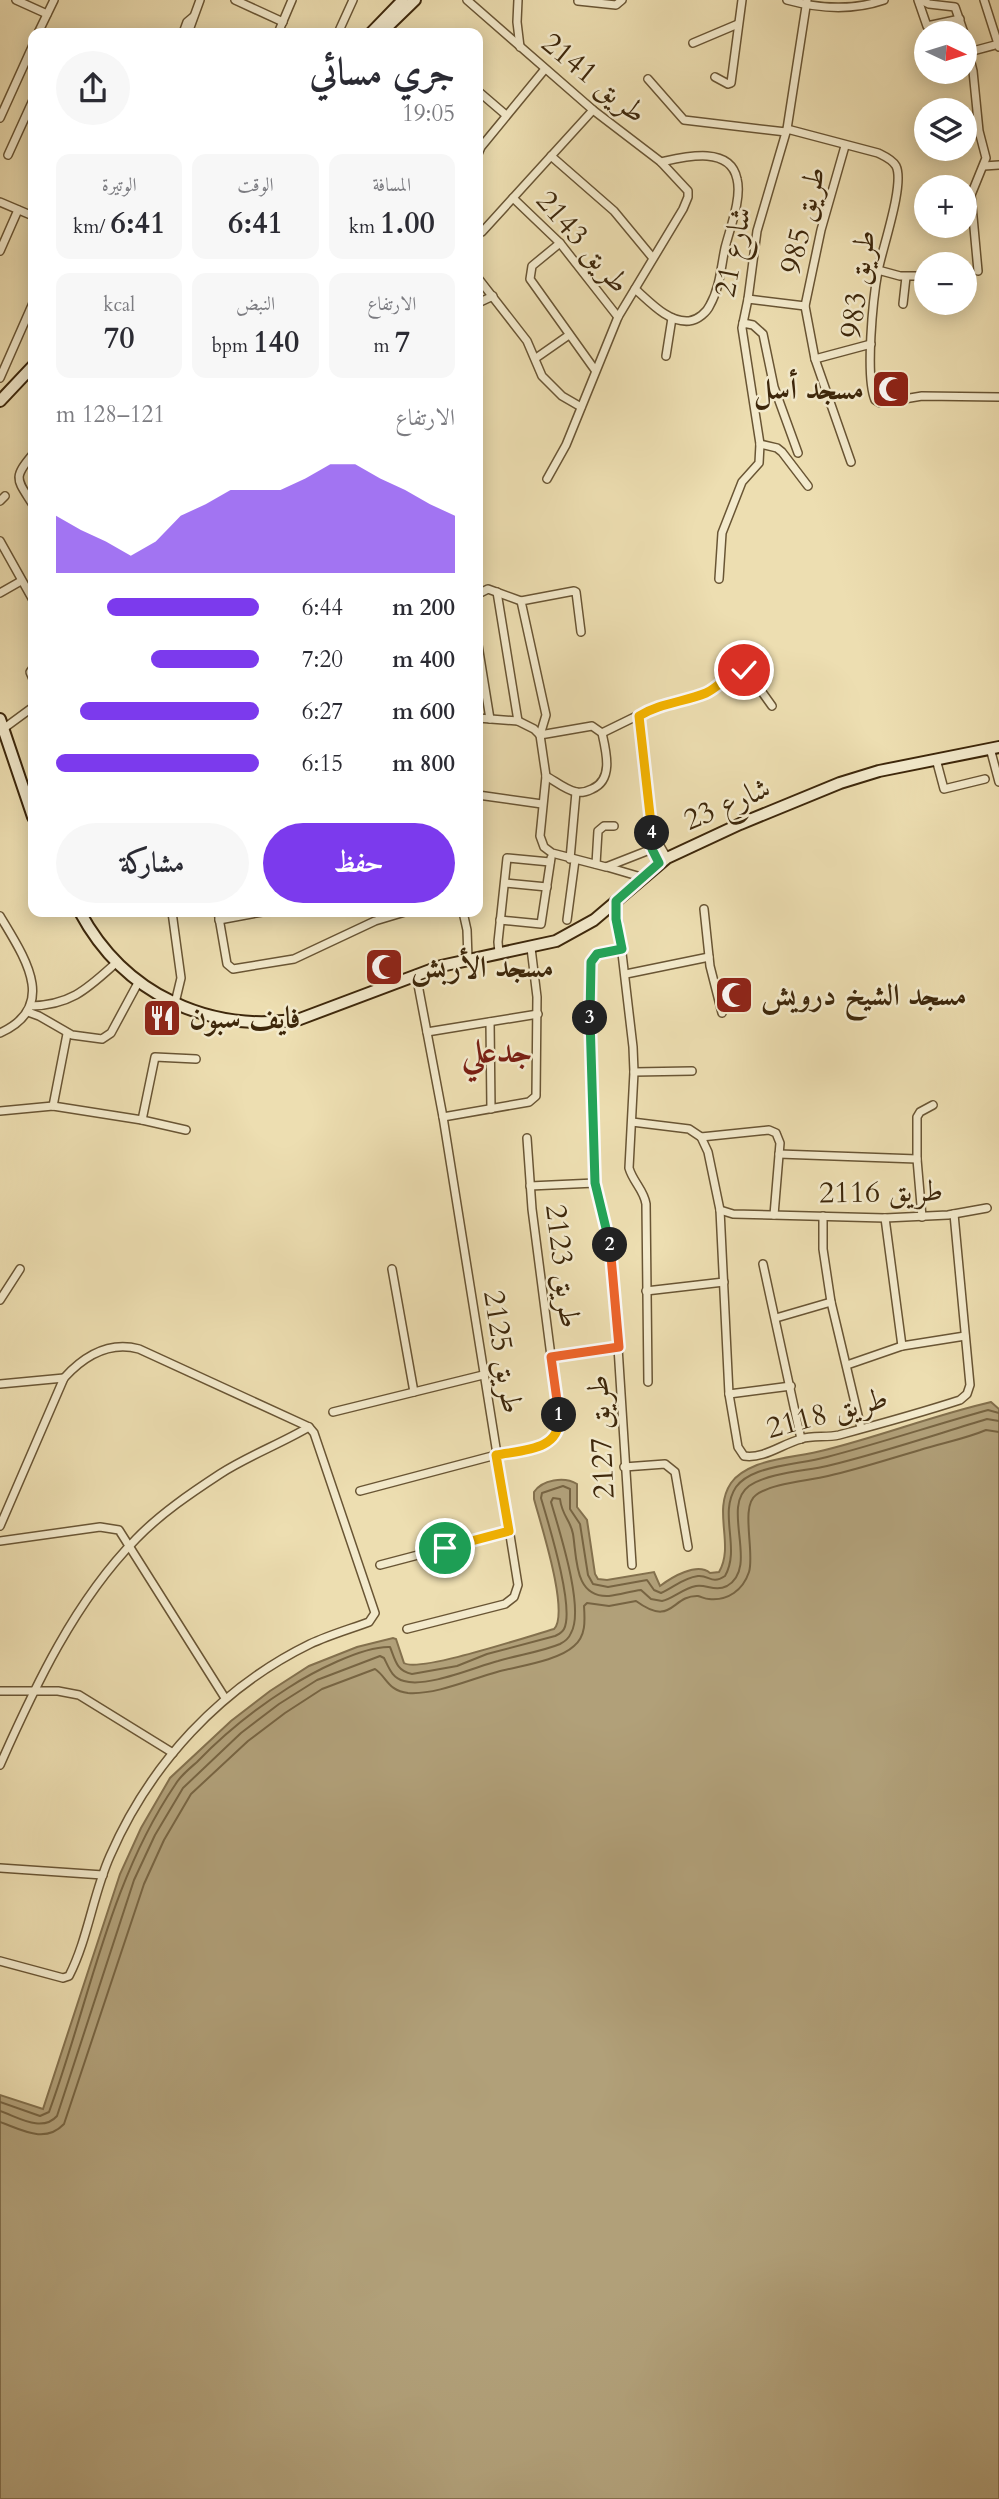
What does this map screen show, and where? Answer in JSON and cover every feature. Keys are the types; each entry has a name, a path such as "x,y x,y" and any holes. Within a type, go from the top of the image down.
{"street":[{"path":"16,0 47,14"},
{"path":"40,28 54,0"},
{"path":"190,28 200,0"},
{"path":"235,0 283,22"},
{"path":"280,28 292,0"},
{"path":"340,28 353,0"},
{"path":"376,28 404,0"},
{"path":"386,28 415,0"},
{"name":"طريق 2141","path":"467,0 593,110 662,162 685,185 688,197 618,317 566,445 547,479"},
{"path":"518,0 520,47"},
{"path":"578,1 616,5 622,0"},
{"path":"715,77 731,83 742,0"},
{"path":"787,0 839,4 884,0"},
{"path":"919,0 929,4 953,6 958,10 960,19 927,26 919,0"},
{"path":"977,50 999,45 984,0"},
{"name":"شارع 21","path":"760,444 742,342 743,323 757,231 787,131 806,2"},
{"path":"185,28 187,22 194,17"},
{"path":"692,43 738,24"},
{"path":"0,118 3,102 28,65"},
{"path":"483,147 545,69"},
{"name":"طريق 983","path":"648,79 684,120 787,131 878,153 890,159 896,166 898,189 872,305 873,395 877,402 922,396 999,397"},
{"path":"975,84 979,131 986,158 971,194 978,271"},
{"path":"483,95 506,115"},
{"path":"483,231 593,110"},
{"path":"8,155 28,111"},
{"name":"طريق 985","path":"845,146 821,230 805,306 815,359 851,462"},
{"name":"طريق 2141","path":"662,162 702,155 728,164 737,178 736,208 718,288 709,308 702,316 689,321 672,318"},
{"path":"551,156 614,211 652,257"},
{"path":"984,166 999,165"},
{"name":"طريق 2143","path":"513,198 559,243 618,317"},
{"path":"0,202 28,214"},
{"path":"0,251 18,210"},
{"path":"559,243 532,266 529,276 595,370"},
{"path":"878,270 914,277"},
{"path":"903,304 906,277"},
{"path":"483,284 527,341 542,376 562,396 581,407"},
{"path":"635,289 672,318 666,356"},
{"path":"483,301 493,296"},
{"name":"طريق 985","path":"748,299 805,306"},
{"path":"0,378 28,314"},
{"path":"743,323 753,325 763,334 774,387 798,453"},
{"path":"536,358 569,335"},
{"path":"815,359 871,344"},
{"path":"0,401 28,371"},
{"path":"0,410 28,380"},
{"path":"719,579 722,533 742,482 759,463 760,444 773,446 782,452 808,486"},
{"path":"28,460 18,475 28,497"},
{"path":"0,541 28,592"},
{"path":"0,593 21,581"},
{"path":"483,592 488,589 521,601 574,591 581,632"},
{"path":"497,592 518,721"},
{"path":"521,601 546,715 540,735 546,776 540,836 544,847 552,853 573,860 641,877"},
{"path":"602,733 664,704 707,692 739,670 749,674 772,706"},
{"path":"483,676 490,719"},
{"path":"28,712 2,736 28,795"},
{"path":"639,716 652,849 663,860"},
{"path":"483,718 518,721 540,735"},
{"path":"540,735 586,726 602,733 606,753 604,780 587,792 576,792 546,776"},
{"path":"995,747 999,782"},
{"name":"شارع 23","path":"83,917 117,962 139,981 176,1003 214,1018 233,1022 277,1023 322,1012 416,974 468,959 531,948 569,935 604,911 663,860 740,824 840,783 879,771 995,747"},
{"path":"936,759 944,789 985,779"},
{"path":"567,920 576,792"},
{"path":"483,796 542,804"},
{"path":"596,864 598,831 604,825 614,826"},
{"path":"652,832 663,860"},
{"name":"شارع 23","path":"606,867 652,849"},
{"path":"500,920 541,924 552,853"},
{"path":"499,953 500,920 509,858 550,862"},
{"path":"505,883 547,887"},
{"path":"616,901 626,974 634,1072 629,1168 646,1204 648,1382"},
{"path":"704,909 709,957 722,1013"},
{"path":"604,911 618,925"},
{"path":"0,916 28,964 31,975 29,1009"},
{"path":"173,917 181,978 176,1003"},
{"path":"218,917 227,964 233,969 294,958 388,917"},
{"path":"375,917 375,921"},
{"path":"464,917 468,959"},
{"path":"443,1117 529,1102 536,1096 538,1014 531,948"},
{"name":"طريق 2127","path":"622,949 597,954 591,962 590,1064 595,1183 612,1254 632,1565"},
{"path":"626,974 709,957"},
{"path":"0,1033 16,1024 29,1009 72,998 86,990 117,962"},
{"name":"طريق 2125","path":"407,1629 502,1605 512,1600 516,1594 518,1580 443,1117 416,974"},
{"path":"29,1009 67,1034 95,1039 108,1037 139,981"},
{"path":"427,1032 538,1014"},
{"path":"490,1022 491,1109"},
{"path":"53,1106 67,1034"},
{"path":"142,1120 155,1056 196,1059"},
{"path":"634,1072 692,1071"},
{"path":"922,1217 917,1159 918,1117 920,1112 933,1105"},
{"path":"0,1111 53,1106 186,1130"},
{"path":"632,1122 682,1126 701,1137 769,1130 778,1136 779,1154"},
{"name":"طريق 2118","path":"701,1137 708,1152 720,1210 729,1394 737,1447 744,1456 751,1457 777,1450 801,1439 836,1436 964,1397 970,1385 954,1214"},
{"name":"طريق 2123","path":"496,1455 543,1446 555,1437 559,1423 530,1186 527,1138"},
{"name":"طريق 2116","path":"774,1215 779,1154 917,1159"},
{"path":"530,1186 595,1183"},
{"name":"طريق 2116","path":"720,1210 733,1214 885,1218 954,1214 987,1208"},
{"path":"823,1216 824,1258 831,1302 861,1428"},
{"path":"885,1218 902,1346"},
{"path":"763,1264 801,1439"},
{"path":"0,1300 20,1269"},
{"path":"393,1269 414,1392"},
{"path":"646,1291 724,1282"},
{"path":"776,1318 831,1302"},
{"path":"846,1365 902,1346 965,1336"},
{"path":"0,1526 64,1378 81,1362 99,1351 127,1346 309,1427 314,1433 374,1609 374,1616 369,1622 308,1645 246,1682 225,1698 173,1753 126,1823 103,1875 69,1976 63,1978 0,1961"},
{"name":"طريق 2123","path":"551,1357 619,1347"},
{"path":"333,1412 483,1375"},
{"path":"0,1384 64,1378"},
{"path":"729,1394 791,1386"},
{"path":"0,1765 34,1692 82,1609 130,1546 164,1514 222,1473 309,1427"},
{"path":"360,1491 496,1455"},
{"path":"624,1467 665,1464 676,1472 688,1547"},
{"path":"0,1541 106,1527 118,1530 225,1698"},
{"path":"380,1564 509,1531"},
{"path":"0,1691 58,1690 79,1695 173,1753"},
{"path":"0,1868 103,1875"}],"water":[{"path":"991,1402 999,1409 999,2499 0,2499 0,2095 43,2109 120,1874 141,1828 170,1778 231,1721 270,1691 309,1666 357,1647 393,1638 396,1639 404,1663 414,1665 451,1658 554,1629 558,1620 556,1587 534,1499 534,1492 548,1482 566,1480 577,1484 577,1507 587,1520 598,1579 607,1580 654,1572 660,1586 692,1570 719,1572 725,1551 723,1505 731,1483 746,1470 765,1462 817,1452"}],"place":[{"name":"مسجد أسل","path":"891,389"},
{"name":"مسجد الأربش","path":"384,967"},
{"name":"مسجد الشيخ درويش","path":"734,995"},
{"name":"فايف سبون","path":"162,1018"}],"district":[{"name":"جدعلي","path":"497,1051"}],"route":[{"path":"445,1548 509,1531 496,1455 543,1446 555,1437 559,1423 551,1357 619,1347 612,1254 596,1191 594,1172 590,1064 591,962 597,954 622,949 615,913 616,901 659,863 651,844 652,832 639,716 664,704 707,692 733,673 744,670"}]}
